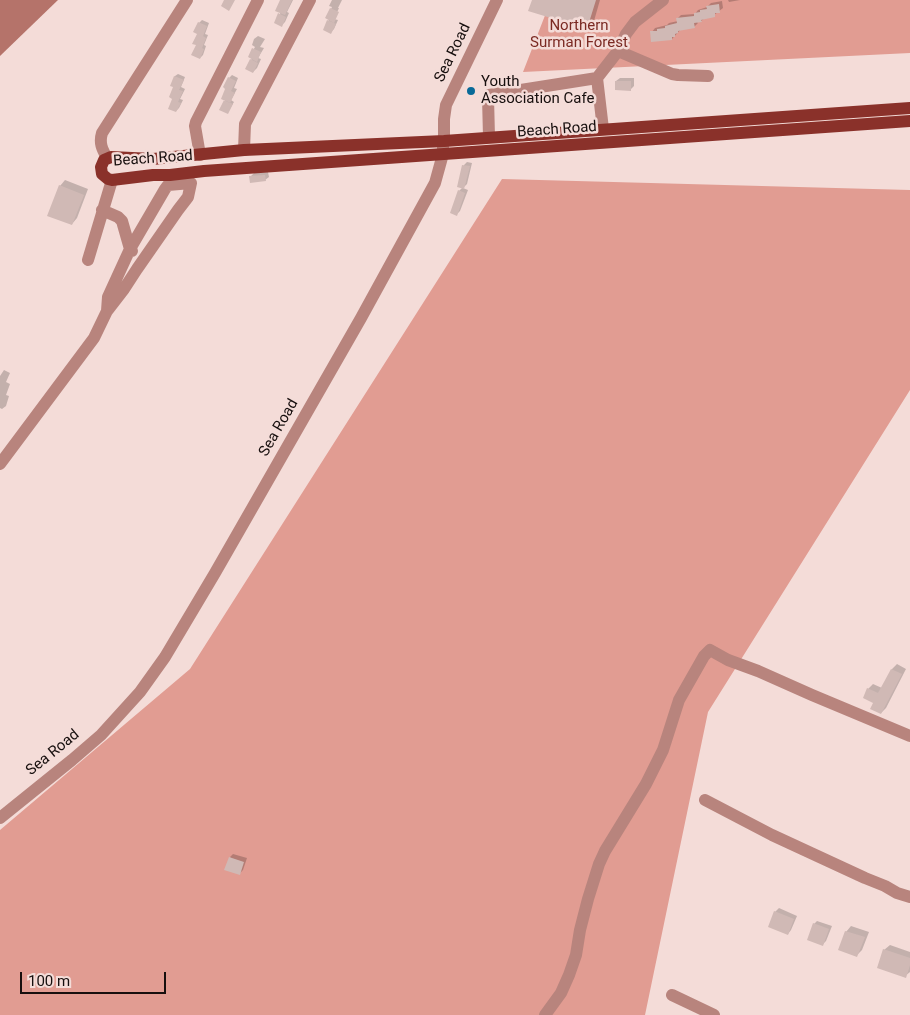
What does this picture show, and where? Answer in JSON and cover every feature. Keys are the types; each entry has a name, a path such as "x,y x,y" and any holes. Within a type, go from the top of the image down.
{"main road":[{"name":"Beach Road","path":"910,108 444,141 244,150 170,158 111,157 102,163 101,171 105,177 112,180 204,171 910,121"},
{"path":"170,158 170,175"},
{"path":"153,159 153,175"}],"street":[{"path":"107,158 101,146 100,137 102,133 187,0"},
{"path":"200,155 196,124 200,113 258,0"},
{"path":"244,150 245,124 310,0"},
{"name":"Sea Road","path":"0,818 101,735 140,692 165,657 361,318 435,183 443,154 446,105 498,0"},
{"path":"603,129 598,78 618,51 634,22 663,0"},
{"path":"618,51 672,74 708,76"},
{"path":"488,137 488,97 490,94 598,78"},
{"path":"88,260 112,180"},
{"path":"0,464 94,338 107,310 124,289 188,197 191,183 166,187 130,249 108,297 107,310"},
{"path":"102,210 118,217 122,221 130,249 141,263"},
{"path":"545,1015 561,993 569,975 576,955 588,899 599,864 646,784 663,750 679,700 704,656 710,650 728,660 910,736"},
{"path":"705,800 772,835 910,897"},
{"path":"672,995 714,1015"}],"green space":[{"name":"Northern Surman Forest","path":"551,0 910,0 910,53 523,72"},
{"path":"502,179 910,190 910,390 708,712 645,1015 0,1015 0,830 190,669"}],"shaded area":[{"path":"0,0 58,0 0,56"}],"building":[{"path":"224,0 235,0 229,11 221,6"},
{"path":"280,0 292,0 285,15 275,11"},
{"path":"532,0 596,0 587,29 528,11"},
{"path":"719,4 720,13 715,13 715,17 694,23 695,28 678,31 675,37 672,37 672,40 651,42 650,31 657,31 657,29 677,23 676,18 694,16 694,13 707,9 706,6"},
{"path":"330,8 339,12 334,23 325,18"},
{"path":"278,13 286,17 282,27 274,23"},
{"path":"327,20 336,24 331,34 323,30"},
{"path":"198,22 207,26 203,36 206,38 202,48 204,49 200,59 191,55 196,45 192,44 197,34 193,32"},
{"path":"252,48 261,52 257,62 248,57"},
{"path":"250,59 258,63 253,73 245,69"},
{"path":"174,76 184,80 179,90 183,91 178,102 181,103 176,112 168,109 172,99 169,97 173,87 170,86"},
{"path":"228,77 236,81 231,91 235,93 230,103 221,99 225,89 223,87"},
{"path":"615,81 631,81 631,91 615,90"},
{"path":"224,100 233,104 228,114 219,110"},
{"path":"462,165 470,166 464,189 457,187"},
{"path":"265,175 266,181 250,183 249,176"},
{"path":"59,185 84,195 72,225 47,216"},
{"path":"458,190 465,193 457,216 450,213"},
{"path":"891,669 902,674 881,714 870,709 873,703 863,698 867,688 878,693"},
{"path":"229,857 244,862 240,875 224,870"},
{"path":"774,911 794,919 788,935 768,927"},
{"path":"813,923 829,929 823,946 807,940"},
{"path":"845,931 865,937 857,957 838,950"},
{"path":"883,949 910,958 906,978 877,968"}],"place":[{"name":"Youth Association Cafe","path":"471,91"}]}
